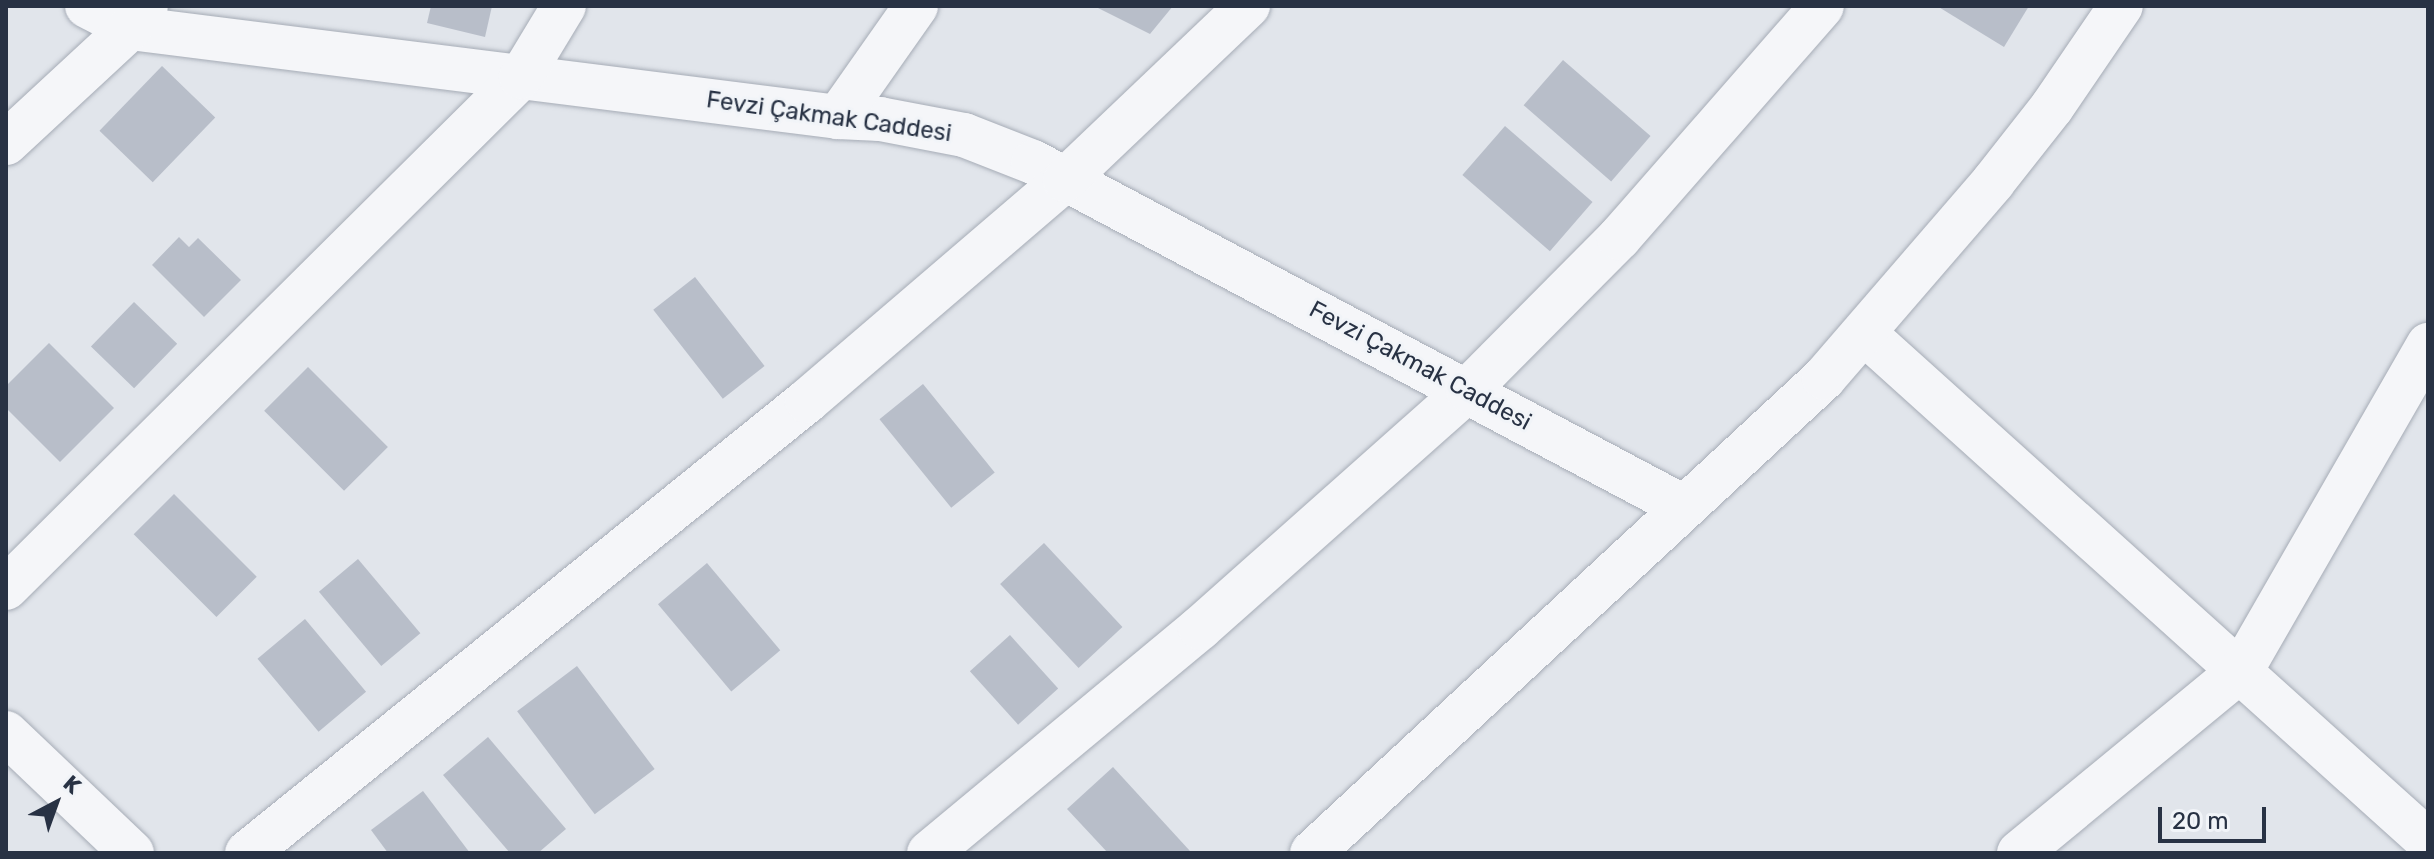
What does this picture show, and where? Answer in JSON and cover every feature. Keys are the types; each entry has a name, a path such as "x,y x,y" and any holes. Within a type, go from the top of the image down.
{"street":[{"name":"Fevzi Çakmak Caddesi","path":"87,6 138,17 521,77 838,117 922,124 964,135 1033,162 1682,506"},
{"path":"6,588 521,77 564,6"},
{"path":"838,117 916,6"},
{"path":"247,853 669,515 1065,180 1248,6"},
{"path":"929,853 1200,628 1468,390 1619,238 1822,6"},
{"path":"1324,850 1682,506 1824,378 2003,169 2052,107 2121,6"},
{"path":"6,143 138,17"},
{"path":"1864,333 2242,669 2428,841"},
{"path":"2019,853 2242,669 2428,345"},
{"path":"6,733 132,853"}],"building":[{"path":"431,6 492,6 485,37 427,23"},
{"path":"1094,6 1173,6 1150,34"},
{"path":"1937,6 2029,6 2004,47"},
{"path":"1563,60 1651,136 1611,181 1524,105"},
{"path":"162,66 215,117 153,182 99,131"},
{"path":"1505,126 1593,202 1550,251 1462,175"},
{"path":"179,237 189,247 198,238 241,280 204,317 152,265"},
{"path":"695,277 765,366 723,399 653,310"},
{"path":"134,302 177,344 134,388 91,347"},
{"path":"49,343 114,408 60,462 6,408 6,386"},
{"path":"308,367 388,447 344,491 264,411"},
{"path":"923,384 995,473 951,508 879,419"},
{"path":"174,494 257,577 216,617 134,534"},
{"path":"1044,543 1122,627 1079,668 1000,584"},
{"path":"358,559 420,633 381,666 319,592"},
{"path":"707,563 780,650 731,691 658,604"},
{"path":"305,619 366,692 319,732 258,659"},
{"path":"1010,635 1058,689 1018,725 970,671"},
{"path":"577,666 655,769 595,814 517,711"},
{"path":"488,737 566,829 538,853 510,853 443,775"},
{"path":"1113,767 1190,851 1108,853 1067,809"},
{"path":"423,791 470,853 388,853 371,830"}]}
